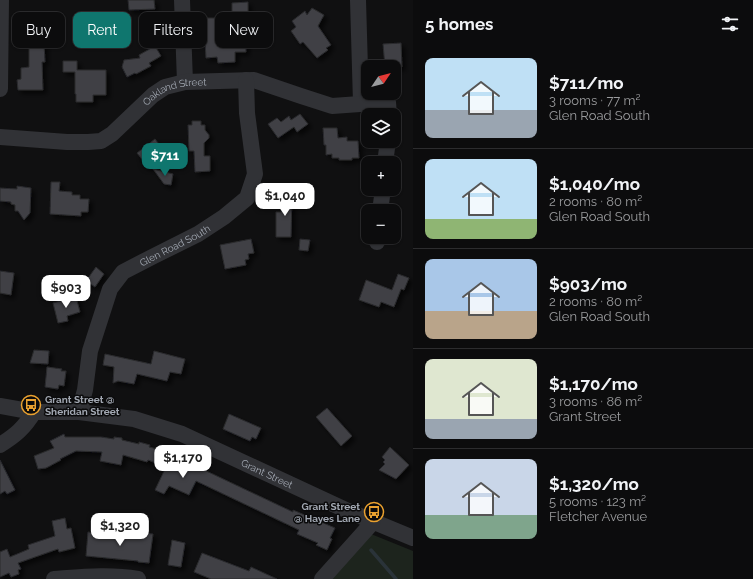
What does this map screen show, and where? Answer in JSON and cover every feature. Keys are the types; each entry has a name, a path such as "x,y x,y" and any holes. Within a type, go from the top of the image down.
{"street":[{"path":"0,89 1,0"},
{"path":"182,0 185,82"},
{"path":"358,0 361,103"},
{"name":"Glen Road South","path":"79,412 85,390 90,350 110,289 122,272 198,234 224,217 246,198 255,174 247,113 246,80"},
{"name":"Oakland Street","path":"0,137 67,142 101,141 112,134 153,95 165,87 185,82 254,80 332,106 388,102 388,108"},
{"name":"Grant Street","path":"0,406 34,412 79,412 134,419 182,434 348,511 413,538"},
{"path":"0,445 20,431 34,412"},
{"path":"322,579 373,522"},
{"path":"54,579 95,576 120,576 138,579"}],"shaded area":[{"path":"371,534 413,551 413,579 331,579"}],"building":[{"path":"128,0 154,0 155,9 129,10"},
{"path":"248,2 248,12 232,12 232,3"},
{"path":"312,8 324,15 318,26 331,45 326,48 328,50 317,58 303,42 300,44 291,31 296,27 292,21 305,11 307,15"},
{"path":"207,18 215,18 215,48 246,48 246,52 235,52 235,62 218,63 217,57 206,58"},
{"path":"401,43 402,67 401,60 384,60 383,44"},
{"path":"29,48 44,48 45,62 42,62 43,90 18,90 17,80 21,79 21,68 29,67"},
{"path":"151,48 156,48 161,56 149,63 151,66 127,77 122,67 124,60 140,58 139,55"},
{"path":"63,61 77,61 77,70 106,70 106,95 93,95 93,102 76,102 75,72 63,72"},
{"path":"300,114 308,124 297,132 294,127 278,138 268,124 277,118 281,122 289,116 291,120"},
{"path":"192,121 201,121 201,125 205,125 205,130 209,135 209,138 204,143 204,156 210,156 210,171 195,172 194,151 189,151 188,125 192,125"},
{"path":"323,128 337,128 338,138 347,137 347,141 358,141 359,158 352,158 352,160 339,160 339,158 332,158 332,154 326,155"},
{"path":"155,139 167,155 149,168 137,153"},
{"path":"153,169 173,174 171,185 164,184"},
{"path":"51,182 60,182 59,191 72,192 72,195 80,195 80,199 89,199 88,212 81,212 81,216 50,214"},
{"path":"17,186 31,188 30,213 24,220 18,211 15,211 15,205 11,204 11,202 0,201 0,188 17,189"},
{"path":"282,194 292,194 291,237 276,237 276,212 281,212"},
{"path":"251,239 254,253 248,254 249,259 245,260 246,265 225,269 220,245"},
{"path":"300,239 310,240 308,251 299,250"},
{"path":"96,267 104,274 95,287 86,281"},
{"path":"0,271 14,273 11,295 0,293"},
{"path":"398,274 409,278 404,290 401,289 394,307 381,302 379,307 359,300 366,280 392,290"},
{"path":"76,297 80,312 67,316 68,321 58,323 53,303"},
{"path":"34,350 49,351 48,364 30,363"},
{"path":"154,351 185,359 181,374 170,372 167,381 137,374 134,384 118,381 113,383 114,367 103,365 105,354 151,364"},
{"path":"47,367 66,371 64,386 59,385 58,389 45,387"},
{"path":"327,408 352,436 341,446 316,417"},
{"path":"229,414 261,428 256,439 252,437 250,441 223,429"},
{"path":"64,434 65,437 122,438 122,440 150,445 149,447 165,451 201,466 200,468 293,512 293,510 335,528 330,538 332,539 327,550 316,545 318,543 297,534 299,530 196,481 189,495 169,486 164,494 155,490 166,467 148,460 147,462 123,455 121,465 100,461 102,452 76,451 46,468 38,469 34,456 54,448 50,441"},
{"path":"390,447 409,465 396,479 379,470 385,464 383,462 385,460 382,457"},
{"path":"0,460 15,490 7,494 5,491 0,494"},
{"path":"65,518 67,529 71,528 75,548 59,552 58,549 18,563 21,569 18,570 19,574 11,577 9,573 0,577 0,552 7,549 10,557 29,549 28,545 55,536 52,521"},
{"path":"88,532 140,537 141,533 153,534 149,563 86,556"},
{"path":"172,540 185,543 181,567 168,565"},
{"path":"202,553 249,571 251,567 277,579 211,579 194,572"}],"waterway":[{"path":"371,550 396,579"}],"place":[{"name":"Grant Street @ Sheridan Street","path":"31,405"},
{"name":"Grant Street @ Hayes Lane","path":"374,512"}]}
